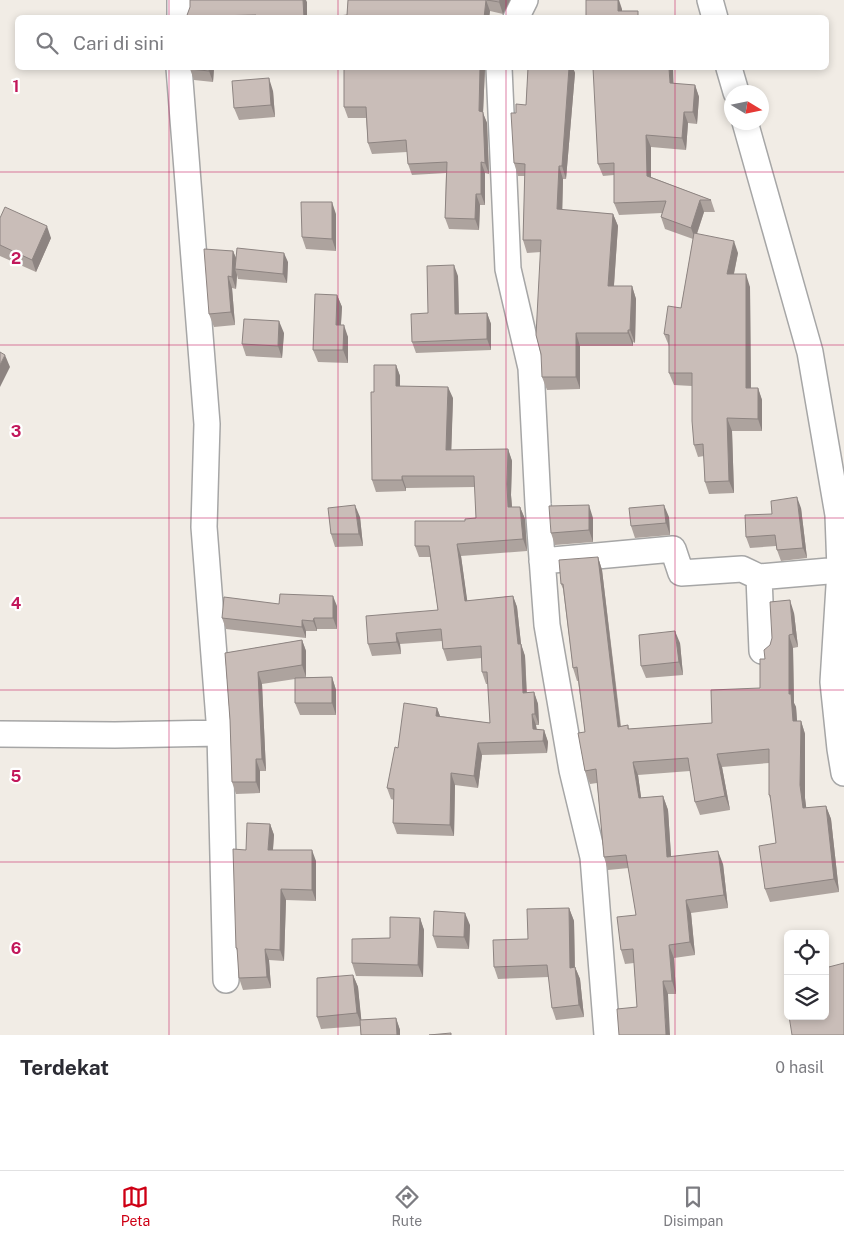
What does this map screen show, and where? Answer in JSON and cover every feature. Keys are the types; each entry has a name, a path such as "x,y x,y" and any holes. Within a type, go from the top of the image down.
{"street":[{"path":"180,0 180,15"},
{"path":"518,15 525,0"},
{"path":"710,0 714,15"},
{"path":"179,70 207,424 204,527 220,733 226,980"},
{"path":"500,70 508,269 531,368 547,625 572,770 593,857 607,1035"},
{"path":"730,70 734,85"},
{"path":"747,130 810,352 838,515 840,570 833,682 844,773"},
{"path":"542,561 673,549 681,573 742,569 759,577 840,570"},
{"path":"759,577 762,651"},
{"path":"0,734 115,735 220,733"}],"building":[{"path":"190,0 303,0 304,15 187,15"},
{"path":"348,0 486,0 484,15 347,15"},
{"path":"586,0 618,0 618,11 638,11 638,15 586,15"},
{"path":"344,70 480,70 479,111 483,112 485,163 481,162 481,194 476,194 475,219 445,218 447,162 408,164 406,140 368,143 366,107 344,107"},
{"path":"528,70 569,70 562,166 559,166 557,209 613,214 608,286 632,286 630,330 628,330 628,333 576,333 576,377 542,377 541,354 536,335 541,240 523,240 525,164 514,163 511,113 516,113 516,104 526,105"},
{"path":"593,70 669,70 670,83 695,85 693,112 684,112 682,138 646,135 647,176 711,200 700,200 691,228 661,217 666,201 614,203 614,163 598,164"},
{"path":"269,78 271,105 234,108 232,81"},
{"path":"301,202 332,202 332,239 302,237"},
{"path":"5,207 47,226 32,260 0,245 0,218"},
{"path":"694,233 734,241 727,274 746,274 746,388 758,388 758,419 727,418 729,481 705,482 703,444 694,445 692,373 669,373 669,335 664,334 668,306 681,308"},
{"path":"237,248 284,253 283,274 235,269"},
{"path":"204,249 233,251 232,277 228,276 231,312 209,314"},
{"path":"454,265 455,314 487,313 487,339 412,342 411,314 428,313 427,266"},
{"path":"315,294 337,295 336,325 344,325 343,350 313,350"},
{"path":"244,319 279,321 278,346 242,344"},
{"path":"0,352 5,355 0,365"},
{"path":"374,365 396,365 396,386 448,387 446,450 508,449 508,507 520,507 523,539 457,544 465,601 513,596 518,644 521,644 523,693 534,692 535,714 532,714 533,729 544,730 543,741 478,743 474,776 451,773 450,825 393,823 394,789 387,788 395,747 398,748 404,703 437,708 436,716 490,723 487,672 482,672 481,646 443,649 441,629 396,633 397,642 368,644 366,616 438,610 429,546 415,546 415,521 465,521 465,519 476,518 474,476 402,476 402,480 372,480 371,392 374,392"},
{"path":"797,497 803,548 777,550 775,535 746,537 745,515 772,514 771,501"},
{"path":"355,505 359,534 331,534 328,508"},
{"path":"589,505 589,530 551,533 549,506"},
{"path":"664,505 666,523 631,526 629,508"},
{"path":"598,557 618,727 628,725 628,729 712,723 711,690 760,688 760,659 765,659 764,650 770,645 772,638 770,602 790,600 793,634 789,635 789,694 791,694 793,721 801,721 800,785 803,808 826,806 834,879 765,889 759,846 776,843 769,795 769,749 717,754 725,796 695,802 688,758 633,762 639,798 663,796 667,857 718,851 724,895 686,900 690,942 669,945 672,981 663,981 666,1035 619,1035 617,1009 637,1007 633,949 621,950 617,917 636,915 626,855 604,857 596,769 585,771 578,733 585,732 577,667 573,668 559,560"},
{"path":"280,594 333,596 333,618 314,618 313,621 302,620 302,627 222,618 224,597 279,604"},
{"path":"675,631 679,662 641,666 639,635"},
{"path":"302,640 302,665 258,672 262,759 256,759 256,782 232,782 225,653"},
{"path":"332,677 332,703 295,703 295,678"},
{"path":"247,823 270,824 268,850 312,850 312,890 281,889 280,950 265,949 267,977 239,978 236,948 233,849 246,850"},
{"path":"569,908 570,968 575,967 579,1005 552,1008 547,965 494,967 493,940 528,939 527,909"},
{"path":"434,911 465,913 464,937 433,936"},
{"path":"390,917 420,918 418,965 352,963 352,939 390,938"},
{"path":"844,963 844,1035 792,1035 790,1020 829,1020 829,967"},
{"path":"353,975 357,1013 317,1017 317,978"},
{"path":"396,1018 397,1035 361,1035 360,1020"},
{"path":"451,1033 451,1035 429,1035"}]}
